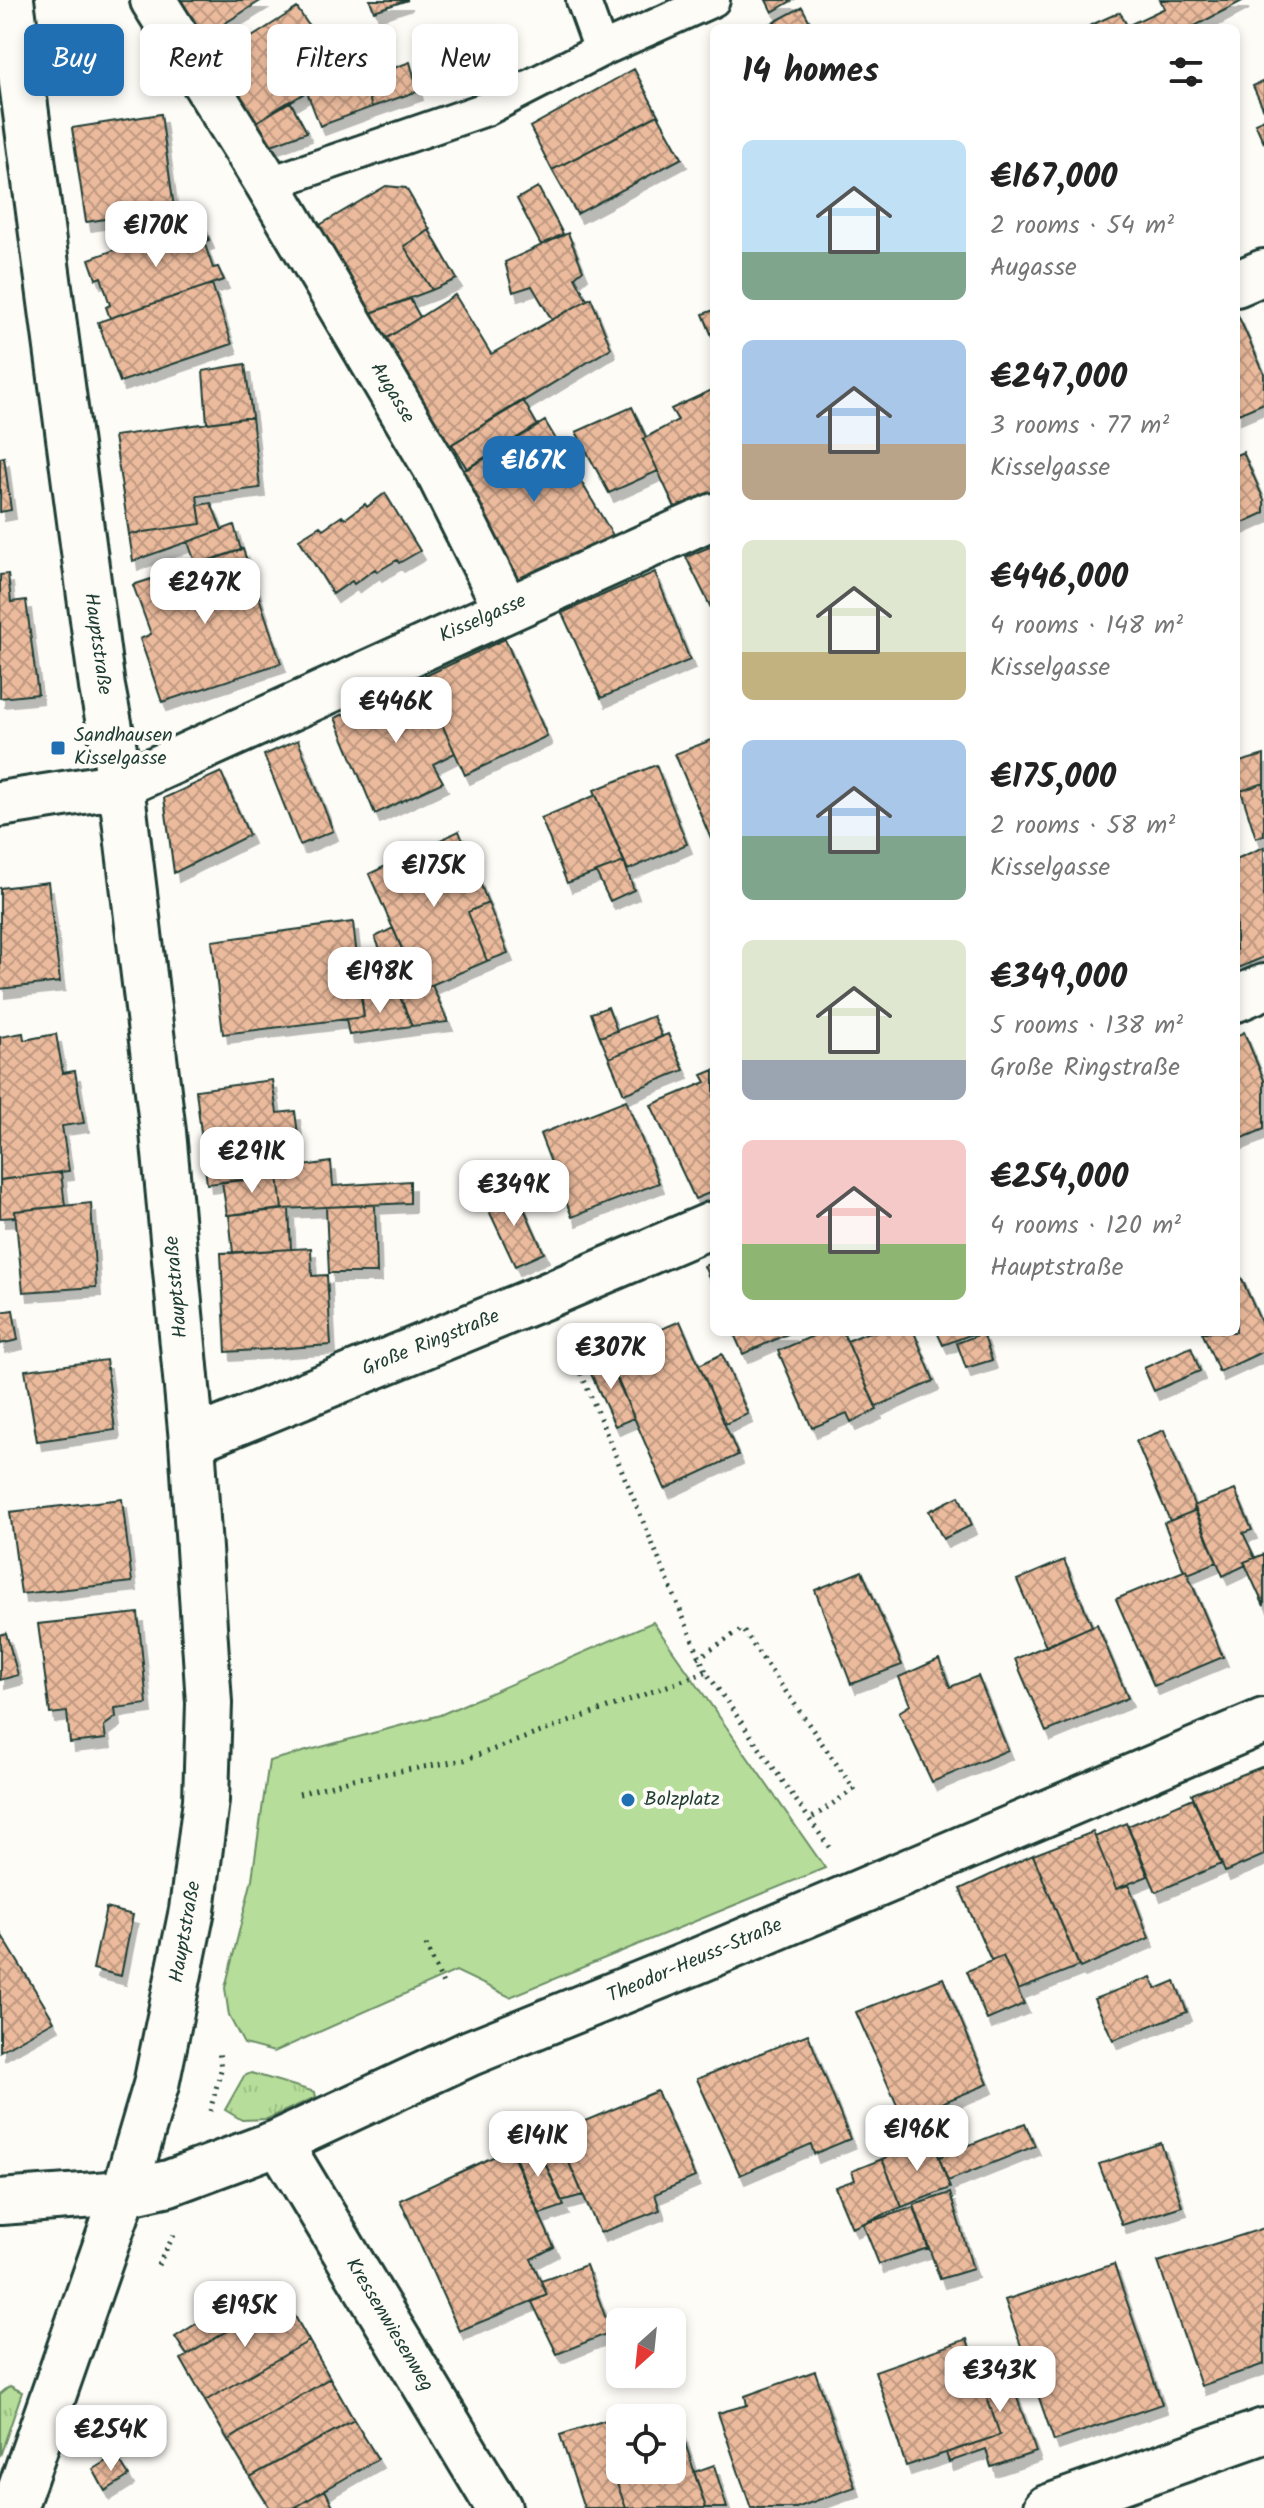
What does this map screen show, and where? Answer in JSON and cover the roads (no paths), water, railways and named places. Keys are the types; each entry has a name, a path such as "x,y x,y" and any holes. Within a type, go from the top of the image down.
{"street":[{"name":"Hauptstraße","path":"11,0 99,671 121,785 163,1132 192,1441 209,1703 206,1800 192,1910 163,2058 124,2193 14,2508"},
{"name":"Augasse","path":"153,0 268,184 437,470 506,608"},
{"path":"1240,282 1264,272"},
{"name":"Kisselgasse","path":"0,804 121,785 710,518"},
{"path":"1240,997 1264,987"},
{"name":"Große Ringstraße","path":"192,1441 710,1226"},
{"name":"Theodor-Heuss-Straße","path":"0,2202 124,2193 169,2183 279,2142 470,2053 697,1961 1264,1721"},
{"name":"Kressenwiesenweg","path":"279,2142 499,2508"},
{"path":"1046,2508 1264,2431"}],"lane":[{"path":"583,0 601,50"},
{"path":"268,184 486,109 601,50 713,0"}],"place":[{"name":"Sandhausen Kisselgasse","path":"58,748"},
{"name":"Bolzplatz","path":"628,1800"}]}
